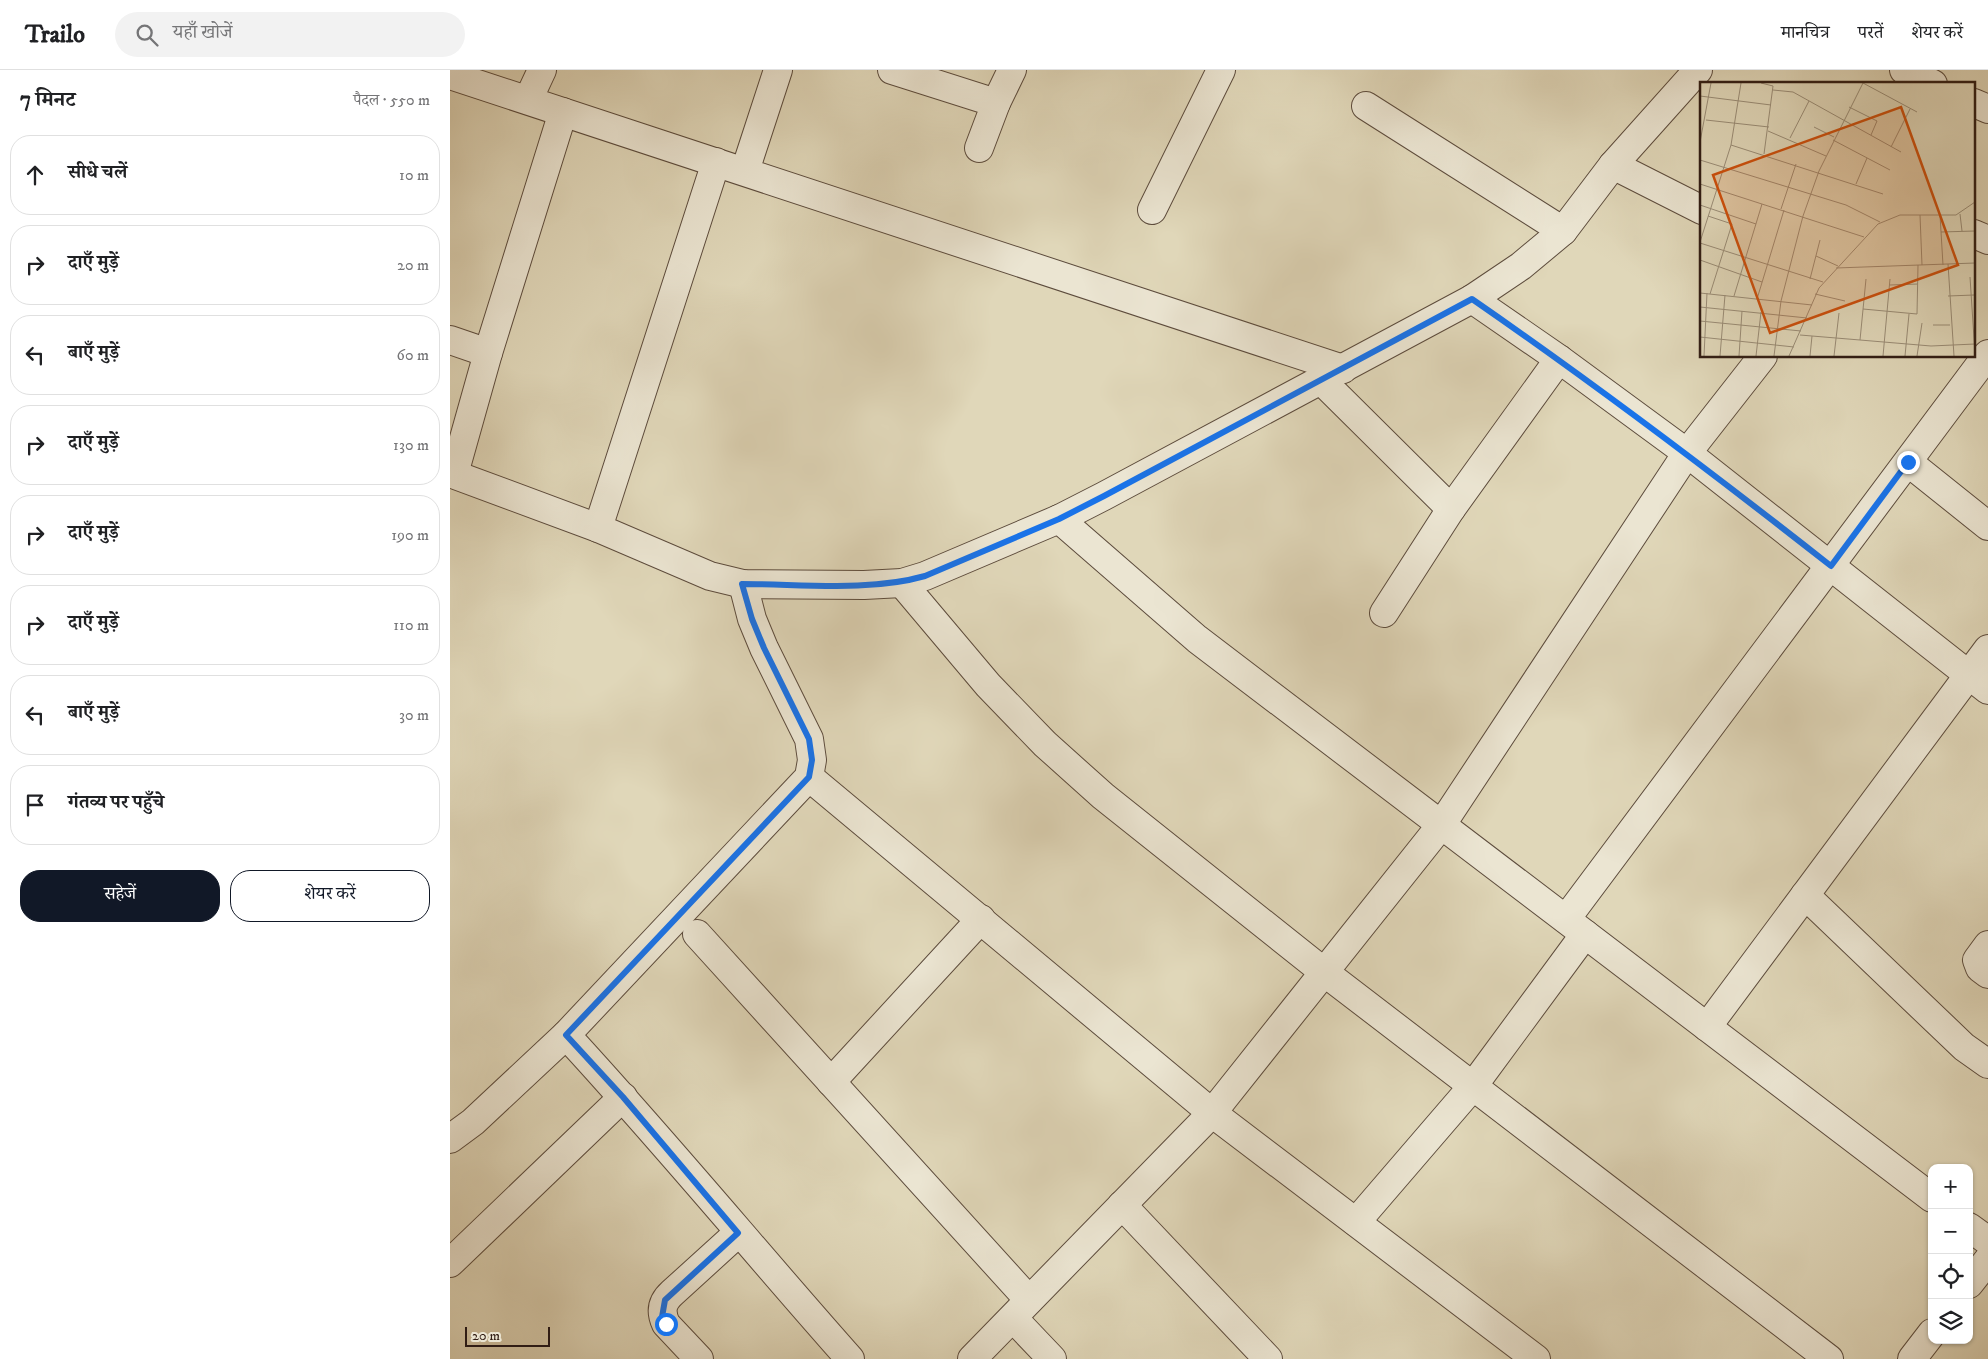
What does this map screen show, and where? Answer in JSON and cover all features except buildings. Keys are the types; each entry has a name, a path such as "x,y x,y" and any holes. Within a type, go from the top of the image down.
{"street":[{"path":"528,100 542,70"},
{"path":"745,171 778,70"},
{"path":"892,70 996,103"},
{"path":"979,148 996,103 1012,70"},
{"path":"1152,210 1221,70"},
{"path":"450,75 745,171 1332,374 1451,509"},
{"path":"563,112 452,473 598,528 710,576 742,584 902,583 976,556 1059,519 1472,299 1521,266 1563,232 1614,165 1694,85"},
{"path":"1976,104 1988,109"},
{"path":"1366,106 1563,232"},
{"path":"598,528 716,162"},
{"path":"1614,165 1700,209"},
{"path":"1976,235 1988,240"},
{"path":"1472,299 1560,359 1687,453 1978,682"},
{"path":"450,340 488,353"},
{"path":"1356,1222 1473,1086 1576,927 1831,566 1988,354 1976,347"},
{"path":"972,1359 1212,1113 1442,824 1687,453 1761,358"},
{"path":"1384,613 1451,509 1560,359"},
{"path":"1908,462 1988,526"},
{"path":"1059,519 1197,639 1928,1195"},
{"path":"902,583 988,685 1046,744 1103,796 1324,972 1829,1359"},
{"path":"450,1139 473,1122 566,1035 809,777 812,760 809,739 764,648 752,619 742,584"},
{"path":"1707,1026 1805,895 1978,682 1988,649"},
{"path":"809,777 1212,1113 1536,1359"},
{"path":"1805,895 1964,1047 1988,1064"},
{"path":"831,1082 981,920"},
{"path":"697,934 831,1082 1021,1309 1052,1359"},
{"path":"1988,944 1977,960 1980,968 1988,974"},
{"path":"566,1035 623,1097 738,1233 850,1359"},
{"path":"450,1263 623,1097"},
{"path":"1122,1205 1268,1359"},
{"path":"1973,1230 1988,1241"},
{"path":"699,1359 666,1324 662,1317 662,1307 665,1300 672,1293 738,1233"},
{"path":"1973,1279 1988,1260"},
{"path":"1912,1359 1928,1338"}],"route":[{"path":"666,1324 662,1317 662,1307 665,1300 738,1233 623,1097 566,1035 809,777 812,760 809,739 798,712 764,648 752,619 742,584 864,585 902,583 925,576 976,556 1059,519 1472,299 1560,359 1687,453 1831,566 1908,462"}]}
